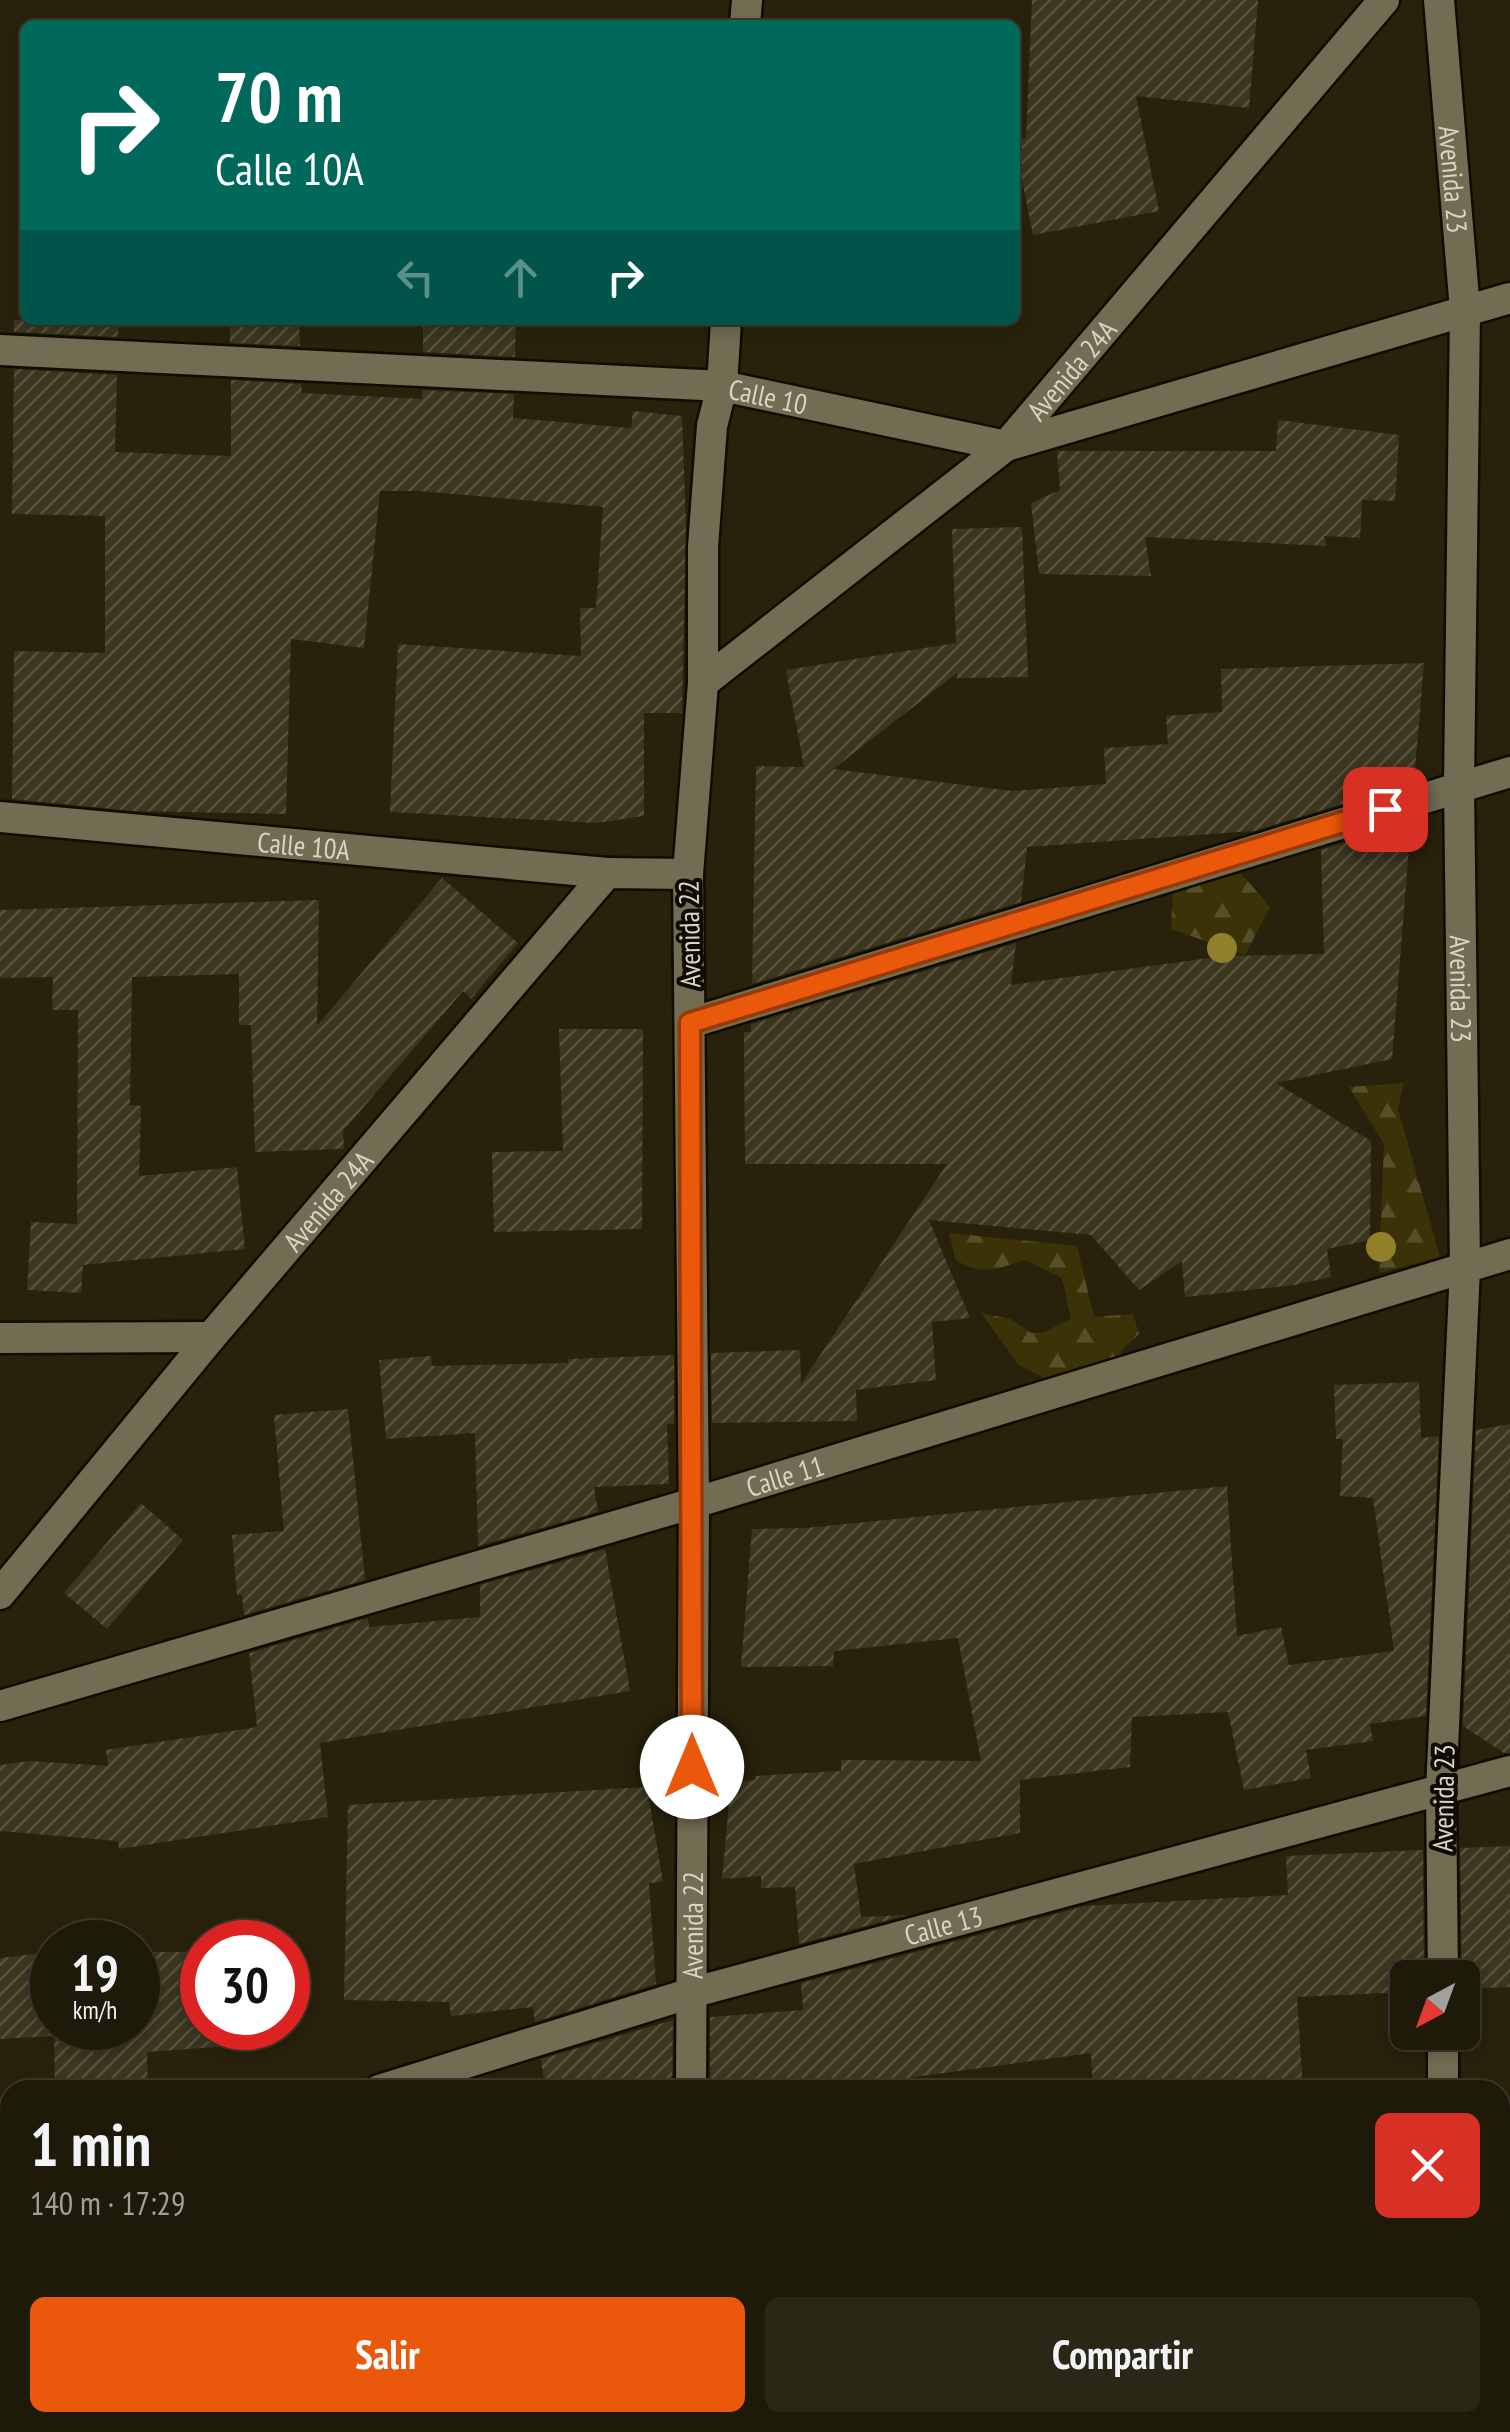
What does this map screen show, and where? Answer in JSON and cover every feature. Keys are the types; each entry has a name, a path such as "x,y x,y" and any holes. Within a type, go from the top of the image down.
{"street":[{"name":"Avenida 24A","path":"703,683 1006,446 1384,0"},
{"name":"Avenida 23","path":"1440,0 1465,310 1459,786 1465,1268 1441,1791 1442,1960"},
{"name":"Calle 10","path":"0,350 722,386 1006,446 1510,298"},
{"name":"Avenida 22","path":"691,2080 694,1503 688,874 703,683 703,547 712,426 722,386 726,325"},
{"path":"690,1023 1510,772"},
{"name":"Calle 10A","path":"0,817 607,874"},
{"name":"Avenida 24A","path":"0,1594 211,1337 607,874"},
{"path":"607,874 688,874"},
{"name":"Calle 11","path":"0,1706 694,1503 1510,1254"},
{"path":"0,1338 211,1337"},
{"name":"Calle 13","path":"411,2080 691,1993 1510,1770"},
{"path":"1443,2050 1444,2080"}],"green space":[{"path":"1238,854 1240,872 1270,907 1245,955 1171,929 1173,888"},
{"path":"1404,1083 1398,1109 1440,1257 1379,1273 1384,1144 1349,1087"},
{"path":"949,1233 1077,1246 1094,1317 1133,1314 1139,1334 1121,1351 1121,1366 1046,1379 1019,1365 981,1313 1011,1319 1031,1333 1044,1332 1071,1319 1062,1278 1025,1260 990,1269 965,1265 956,1260"}],"building":[{"path":"1032,0 1258,0 1249,108 1136,96 1159,211 1033,235 1020,171 1020,139 1026,138"},
{"path":"14,320 20,320 20,325 119,325 118,337 14,332"},
{"path":"230,325 299,325 300,346 230,343"},
{"path":"423,325 516,325 515,357 423,352"},
{"path":"14,369 117,375 115,452 231,456 231,380 301,384 302,393 422,399 422,390 514,394 513,418 631,428 633,411 682,416 686,526 682,713 644,713 644,816 596,823 390,812 398,644 581,656 580,608 596,608 603,507 419,491 380,491 364,648 291,639 286,814 134,811 12,799 14,651 105,653 105,516 12,514"},
{"path":"1278,420 1399,435 1395,501 1362,500 1360,538 1324,536 1327,546 1145,537 1151,576 1039,574 1031,503 1060,490 1057,451 1276,451"},
{"path":"1022,527 1028,677 957,678 957,673 833,769 1012,791 1106,784 1104,748 1168,744 1166,716 1222,712 1221,669 1424,663 1414,782 1254,831 1027,847 1021,902 752,984 756,766 804,767 786,670 956,643 952,529"},
{"path":"1411,822 1392,1059 1276,1083 1371,1141 1370,1240 1327,1249 1331,1277 1185,1297 1182,1261 1139,1290 1091,1235 929,1220 970,1318 932,1322 936,1380 856,1390 857,1421 712,1423 711,1353 800,1350 801,1384 947,1164 745,1164 744,1032 751,1032 751,1024 1016,943 1011,985 1224,956 1324,954 1321,850"},
{"path":"442,878 518,943 471,999 463,991 343,1131 344,1149 255,1152 251,1025 239,1025 239,974 132,977 130,1105 141,1106 139,1176 237,1167 245,1249 83,1265 81,1293 27,1290 31,1222 77,1224 78,1010 52,1010 53,977 0,978 0,910 319,900 317,1026"},
{"path":"559,1029 643,1029 642,1229 494,1232 492,1152 563,1151"},
{"path":"674,1355 674,1424 667,1424 669,1484 594,1487 598,1512 478,1546 475,1433 386,1439 379,1360 431,1356 432,1366 568,1363 568,1359"},
{"path":"1419,1382 1421,1438 1439,1436 1426,1716 1370,1724 1373,1741 1306,1750 1311,1778 1244,1790 1228,1712 1132,1717 1130,1767 1020,1780 1020,1833 854,1864 861,1917 907,1915 799,1944 795,1887 761,1888 761,1876 722,1879 731,1782 755,1780 755,1776 841,1771 841,1760 981,1761 958,1638 834,1651 833,1666 741,1667 752,1529 806,1528 1227,1486 1237,1636 1281,1627 1289,1665 1394,1651 1373,1498 1340,1496 1343,1439 1336,1439 1334,1385"},
{"path":"348,1409 365,1580 244,1615 242,1595 237,1595 232,1535 284,1531 274,1415"},
{"path":"1510,1424 1510,1753 1504,1753 1463,1726 1476,1430"},
{"path":"141,1503 183,1540 107,1629 64,1593"},
{"path":"605,1549 630,1691 320,1743 328,1817 119,1849 118,1841 0,1831 0,1765 29,1761 108,1766 106,1750 257,1727 249,1653 368,1618 369,1627 480,1617 480,1585"},
{"path":"647,1787 663,1882 649,1883 656,1984 535,2022 533,2007 451,2016 449,2002 344,2000 348,1805"},
{"path":"1510,1846 1510,1987 1480,1988 1480,1960 1462,1960 1460,1848"},
{"path":"1423,1850 1424,1960 1390,1960 1390,1993 1297,1997 1302,2080 1092,2080 1091,2053 900,2079 710,2080 710,2017 803,2010 801,1983 1085,1906 1288,1895 1286,1856"},
{"path":"160,1952 180,1952 180,2050 147,2052 148,2080 55,2080 54,2050 160,2050"},
{"path":"30,1955 30,2037 0,2039 0,1958"},
{"path":"673,2020 672,2080 544,2080 541,2059"}],"route":[{"path":"692,1767 690,1023 1385,809"}]}
